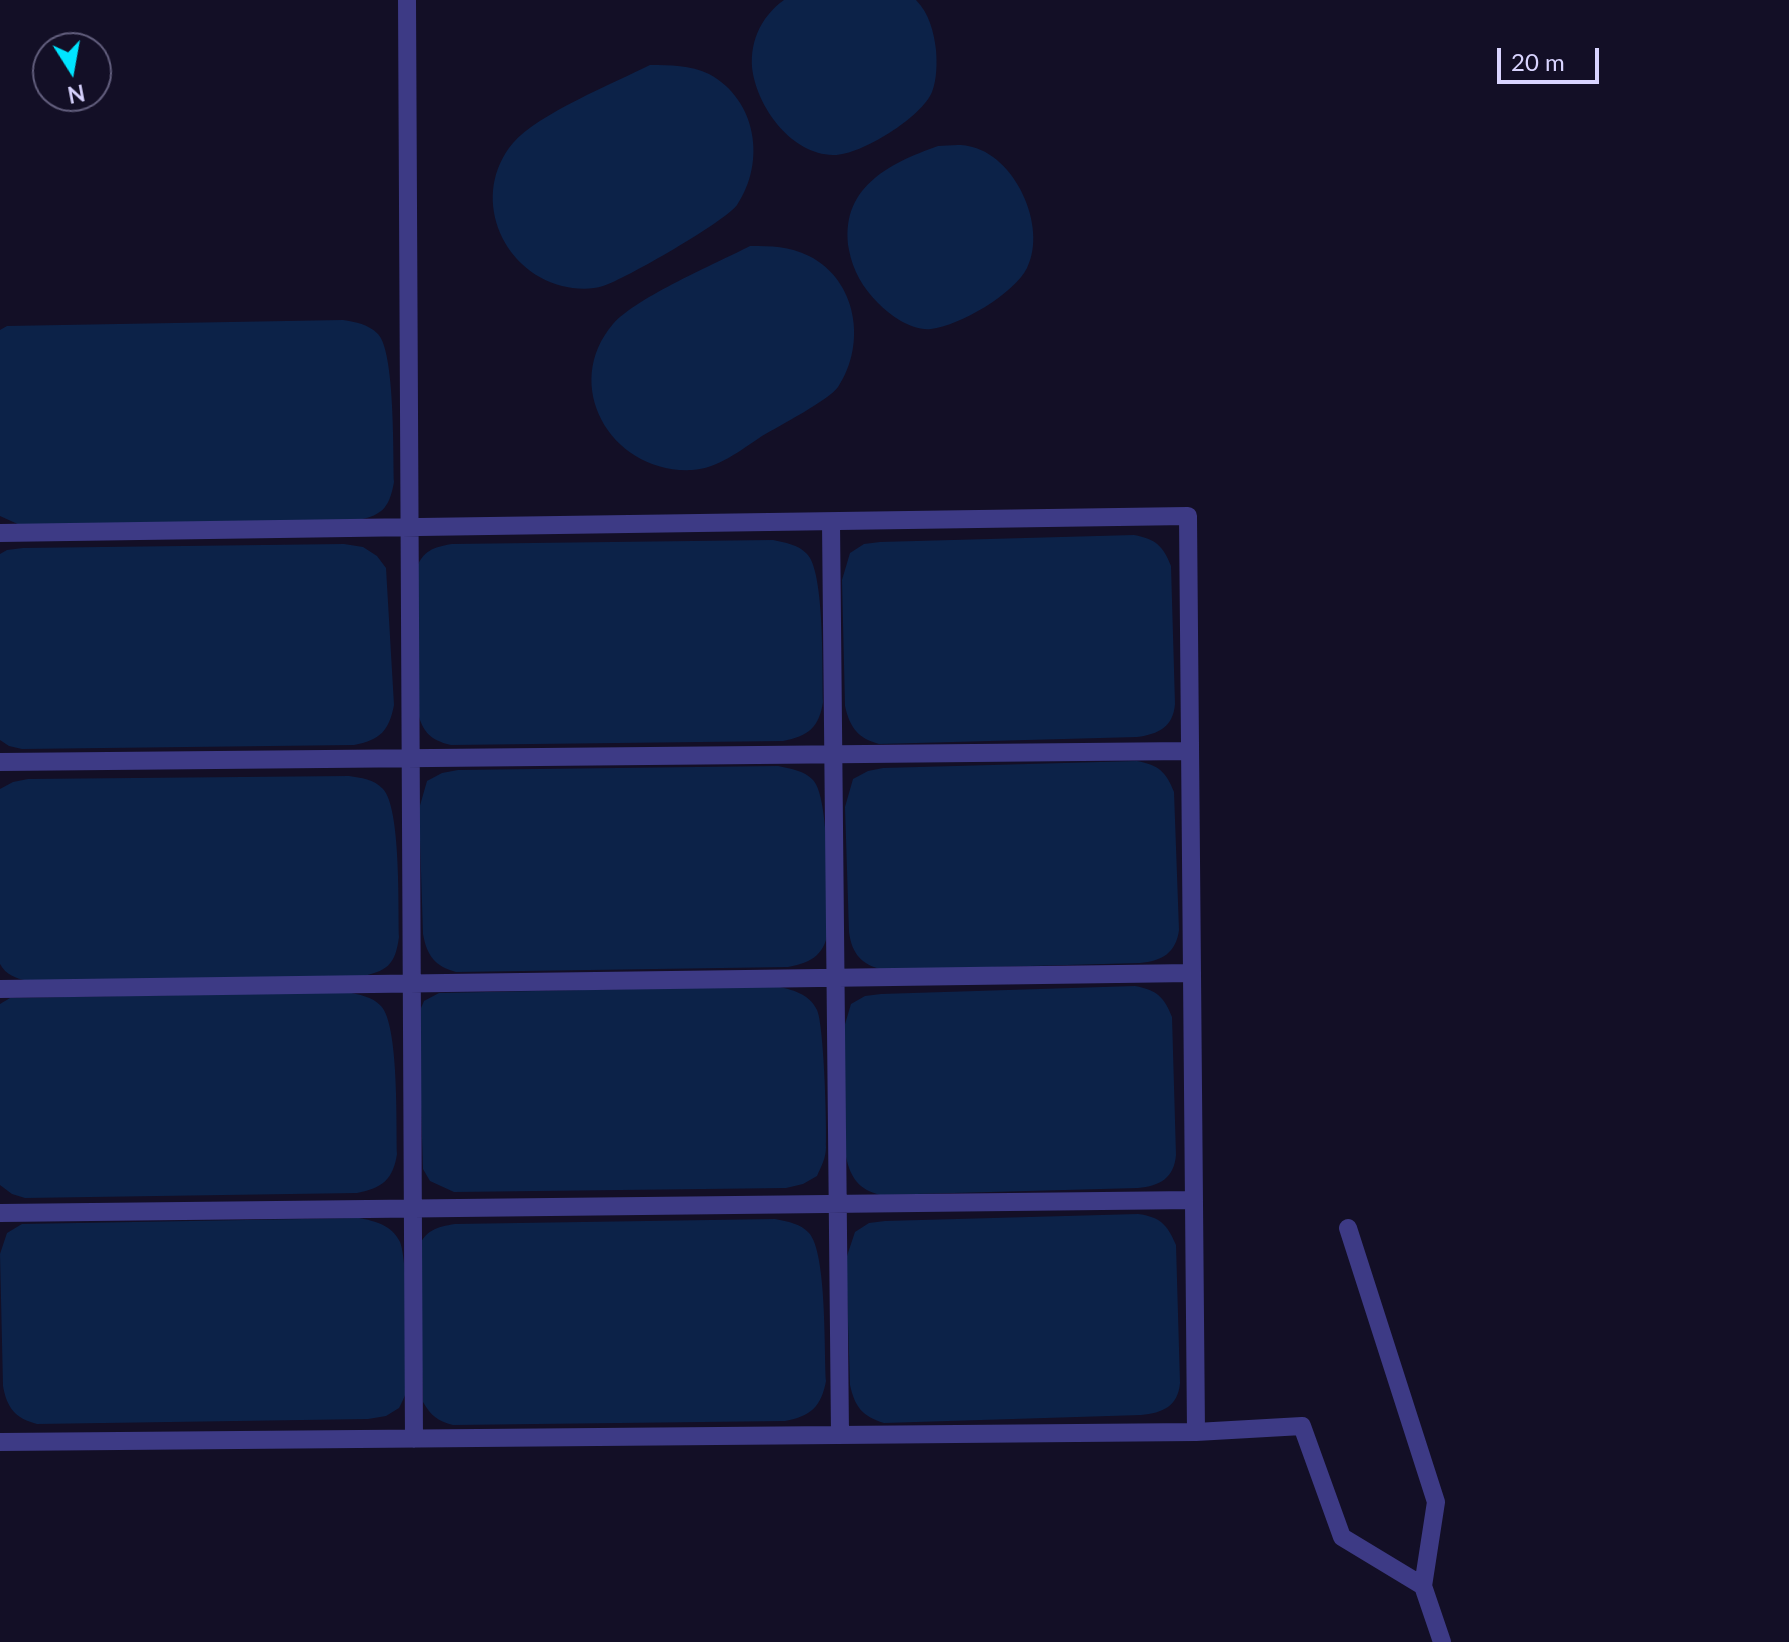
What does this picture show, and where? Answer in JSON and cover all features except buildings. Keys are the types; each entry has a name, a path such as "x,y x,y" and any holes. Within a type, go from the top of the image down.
{"lane":[{"path":"407,0 414,1439"},
{"path":"0,533 1188,516 1196,1432"},
{"path":"831,522 840,1435"},
{"path":"0,762 1190,751"},
{"path":"0,989 1192,973"},
{"path":"0,1213 1194,1200"},
{"path":"1348,1228 1436,1502 1423,1586 1442,1642"},
{"path":"0,1442 1196,1432 1302,1426 1342,1537 1423,1586"}],"water":[{"path":"784,0 916,0 930,23 936,50 935,82 926,102 889,133 845,154 818,153 804,147 780,128 763,102 753,74 752,53 758,32 768,15"},
{"path":"650,65 680,66 702,71 725,85 738,99 747,116 754,152 746,188 737,205 715,223 614,281 588,289 562,286 540,277 522,264 498,228 493,206 500,163 513,143 540,121"},
{"path":"938,146 968,146 985,152 1013,177 1030,213 1032,251 1020,278 998,298 956,322 924,329 895,317 868,291 851,258 848,229 859,195 871,182 901,161"},
{"path":"750,246 780,247 802,253 825,267 838,281 847,297 854,333 847,370 838,387 825,399 720,462 692,470 663,467 638,458 618,442 603,422 594,398 592,374 598,348 613,324 640,303"},
{"path":"343,320 366,326 378,334 388,360 394,482 386,505 377,514 353,521 22,526 0,516 0,330 7,326"},
{"path":"1134,535 1158,544 1171,566 1175,704 1174,712 1164,728 1137,737 879,744 860,735 852,726 845,706 842,580 850,553 864,544 880,542"},
{"path":"773,540 791,544 807,554 817,581 823,702 819,718 806,733 783,741 451,745 432,737 424,728 417,708 416,569 430,551 452,544"},
{"path":"344,544 363,547 377,556 386,568 394,705 386,728 377,737 354,745 22,749 0,740 0,554 7,550"},
{"path":"1137,761 1161,770 1174,792 1179,930 1175,945 1167,954 1140,963 883,970 869,965 855,952 849,932 845,807 853,779 883,768"},
{"path":"778,766 797,770 813,780 822,806 827,849 829,927 825,944 811,959 788,967 456,972 437,963 430,954 423,934 419,809 427,781 442,773 458,770"},
{"path":"349,776 376,783 383,789 393,816 399,937 392,961 383,969 359,977 27,981 2,968 0,789 28,779"},
{"path":"776,986 805,996 814,1004 822,1035 826,1151 817,1176 803,1184 786,1188 454,1192 430,1181 423,1169 418,1015 424,1001 439,993"},
{"path":"1135,986 1159,996 1172,1017 1176,1155 1172,1170 1164,1179 1138,1188 880,1195 861,1186 853,1177 846,1157 843,1031 851,1004 865,996 881,994"},
{"path":"347,992 365,996 381,1006 391,1033 397,1154 393,1170 380,1185 357,1193 25,1198 12,1194 0,1185 0,1004 10,998"},
{"path":"1138,1214 1162,1223 1176,1245 1180,1383 1173,1403 1168,1407 1141,1415 884,1423 865,1414 857,1405 850,1385 846,1259 855,1232 869,1223 885,1221"},
{"path":"359,1218 388,1228 397,1236 402,1252 408,1308 409,1379 399,1408 386,1416 368,1419 37,1424 23,1419 10,1406 3,1386 0,1254 7,1233 22,1224"},
{"path":"775,1219 794,1223 809,1233 819,1260 824,1303 826,1381 818,1404 808,1413 785,1421 453,1425 435,1417 423,1402 418,1248 432,1230 455,1224"}]}
